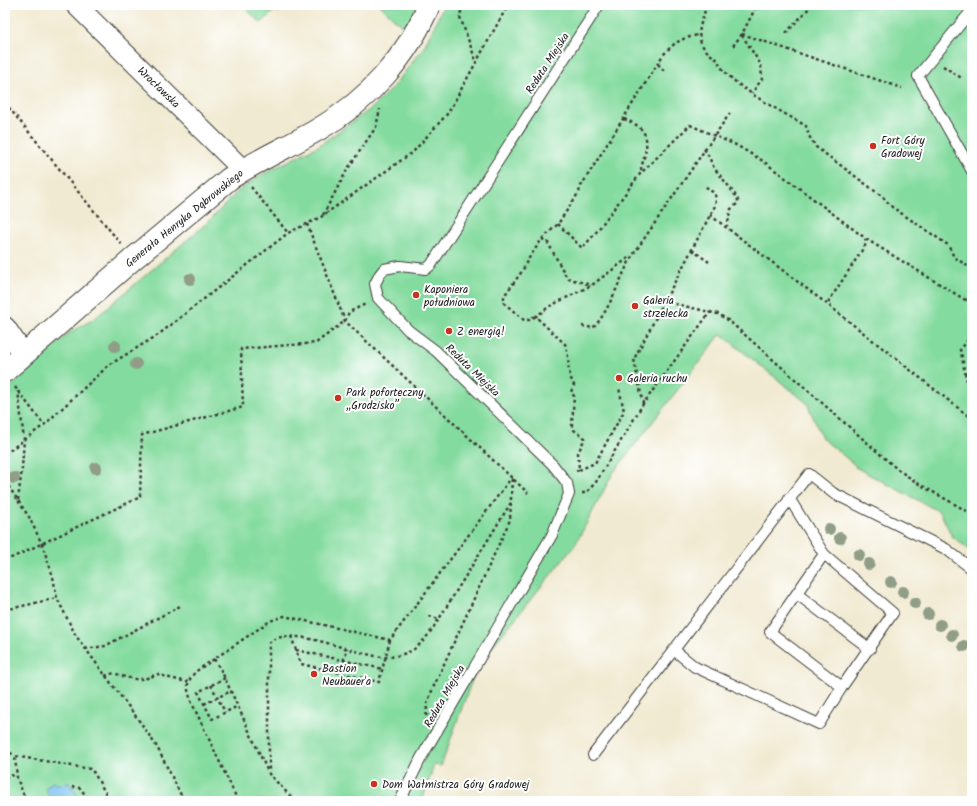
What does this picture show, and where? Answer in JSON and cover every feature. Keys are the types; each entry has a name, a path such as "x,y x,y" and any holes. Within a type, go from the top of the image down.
{"street":[{"name":"Wrocławska","path":"76,5 243,170"},
{"name":"Generała Henryka Dąbrowskiego","path":"10,379 24,355 133,259 229,179 319,129 339,116 369,92 393,68 422,22 429,5"},
{"path":"5,327 24,355"}],"lane":[{"name":"Reduta Miejska","path":"400,801 404,789 427,747 552,535 569,494 567,483 552,465 436,351 408,330 378,298 375,284 384,269 400,266 426,269 431,265 599,5"},
{"path":"972,10 918,76 972,171"},
{"path":"593,755 789,498 809,474 834,493 946,548 972,569"},
{"path":"674,650 695,667 818,724 893,614 824,554 789,498"},
{"path":"824,554 770,632 842,687"},
{"path":"797,594 870,649"}],"path":[{"path":"462,5 460,17 477,61"},
{"path":"5,454 44,425 109,365 158,335 288,233 321,217 413,152 448,113 508,5"},
{"path":"707,5 698,35 700,42 706,52 718,60 720,67 729,76 752,94 806,126 809,136 816,147 883,197 892,207 948,245 954,257 972,269"},
{"path":"733,46 742,34 756,5"},
{"path":"786,33 812,5"},
{"path":"742,34 761,65 762,79 752,94"},
{"path":"742,34 902,88"},
{"path":"633,255 592,285 550,306 534,317 524,320 504,303 504,296 523,270 527,261 542,239 558,224 658,64 674,42 698,35"},
{"path":"934,55 939,63 954,75 963,79"},
{"path":"658,64 665,72"},
{"path":"5,103 123,246"},
{"path":"321,217 347,170 376,127 380,104"},
{"path":"582,326 593,328 600,321 633,255 730,113"},
{"path":"624,119 639,127 645,133 648,140 640,174"},
{"path":"558,224 582,248 640,174 690,126 736,145 763,161 865,238 972,304"},
{"path":"704,149 710,156 712,164 738,200 738,204 731,209 727,226"},
{"path":"643,404 634,360 716,204 717,197 704,186"},
{"path":"254,191 288,233"},
{"path":"710,215 727,226 972,419"},
{"path":"307,224 345,321 528,493"},
{"path":"827,304 866,244 865,238"},
{"path":"542,239 547,241 567,278 592,285"},
{"path":"692,250 709,262"},
{"path":"967,302 972,290"},
{"path":"5,561 140,497 142,435 243,407 240,349 316,343 345,321 349,312 378,298"},
{"path":"664,301 710,312 728,320 740,328 897,469 919,484 972,514"},
{"path":"586,493 596,482 643,404 710,312"},
{"path":"534,317 565,344 567,349 568,374 574,385 571,392 574,396 572,426 574,430 585,438 578,453 579,470 571,473"},
{"path":"972,335 960,350 966,373 966,380 972,388"},
{"path":"10,379 18,392 44,425"},
{"path":"595,463 624,410 619,388"},
{"path":"18,392 24,440 18,500"},
{"path":"427,747 425,716 427,704 510,520 512,477"},
{"path":"291,636 301,664 379,682 390,640 512,477"},
{"path":"5,480 30,517 42,544 53,577 57,598 76,636 144,726 157,747 184,801"},
{"path":"269,774 269,643 273,639 291,636 386,657 411,651 426,638 439,619 512,501"},
{"path":"5,610 57,598"},
{"path":"85,649 105,646 182,605"},
{"path":"238,801 191,702 188,682 195,672 270,621 284,616 390,640"},
{"path":"429,616 439,619"},
{"path":"340,672 347,648"},
{"path":"296,650 382,669"},
{"path":"214,659 231,690 269,774 294,801"},
{"path":"105,676 114,673 124,678 147,678 159,674 169,679 176,678 188,682"},
{"path":"225,678 198,692 212,719 238,706"},
{"path":"211,685 225,712"},
{"path":"204,704 231,690"},
{"path":"5,749 14,756 81,766 90,769 94,773 110,801"},
{"path":"14,756 16,774 26,801"},
{"path":"5,778 16,774"},
{"path":"72,787 80,788 90,801"}],"green space":[{"path":"242,5 296,5 278,12 275,10 261,23"},
{"path":"380,5 417,5 406,28"},
{"name":"Park poforteczny „Grodzisko”","path":"444,5 972,5 972,552 952,536 940,512 855,467 856,466 822,438 807,403 721,334 613,473 575,545 483,658 472,680 441,766 434,765 422,801 5,801 5,392 70,332 94,319 208,222 237,192 261,175 318,146 372,108 393,87 424,47"}],"water":[{"path":"53,782 57,784 69,783 81,801 53,801 45,788"}],"place":[{"name":"Fort Góry Gradowej","path":"873,146"},
{"name":"Kaponiera południowa","path":"416,295"},
{"name":"Galeria strzelecka","path":"635,306"},
{"name":"Z energią!","path":"449,331"},
{"name":"Galeria ruchu","path":"619,378"},
{"name":"Park poforteczny „Grodzisko”","path":"338,398"},
{"name":"Bastion Neubauer'a","path":"314,674"},
{"name":"Dom Wałmistrza Góry Gradowej","path":"374,784"}]}
